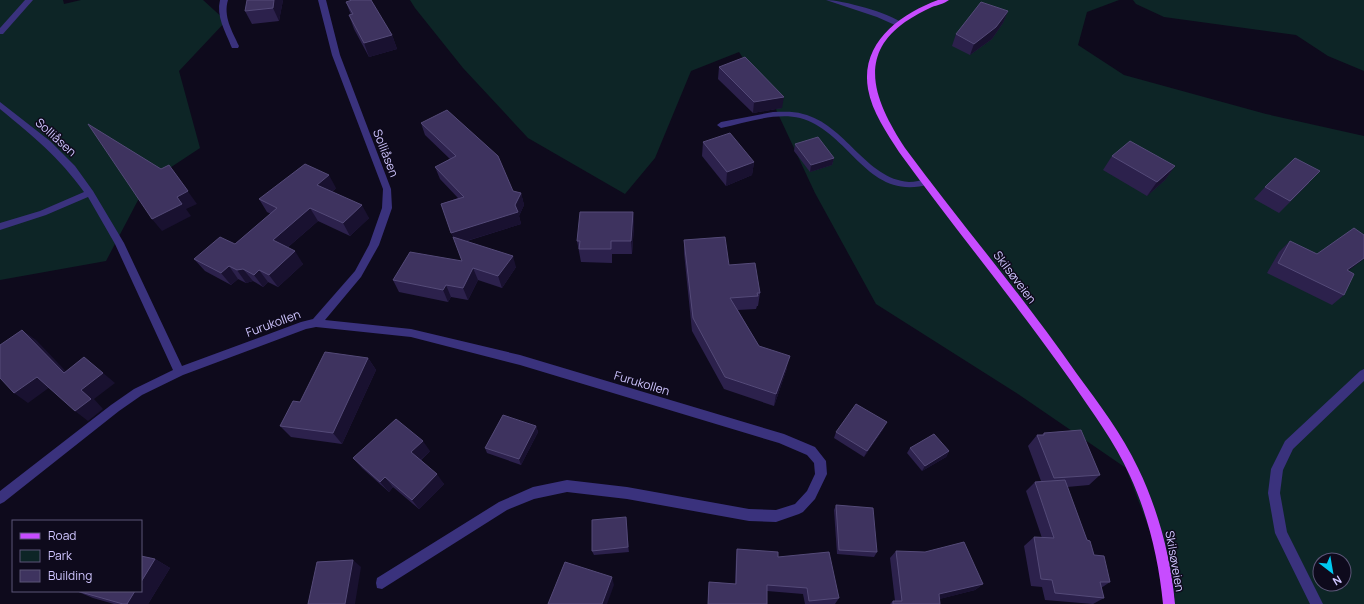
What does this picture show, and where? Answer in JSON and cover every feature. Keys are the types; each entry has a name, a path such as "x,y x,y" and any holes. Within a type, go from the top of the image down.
{"main road":[{"name":"Skilsøveien","path":"945,0 930,5 908,16 898,23 882,41 871,65 872,90 879,110 891,132 927,182 1058,354 1119,443 1139,482 1156,530 1168,590 1168,604"}],"street":[{"path":"0,32 29,0"},
{"path":"224,0 222,4 224,18 235,46"},
{"name":"Solliåsen","path":"316,323 358,274 374,245 387,208 387,189 336,55 322,0"},
{"path":"830,0 880,15 898,23"},
{"name":"Solliåsen","path":"0,105 47,144 72,168 90,193 119,244 179,372"},
{"path":"721,126 758,118 794,114 804,116 821,124 831,131 876,173 908,185 927,182"},
{"path":"0,227 43,213 90,193"},
{"name":"Furukollen","path":"0,498 115,408 138,392 179,372 305,325 316,323 411,334 520,360 780,438 811,451 820,461 821,474 811,495 799,508 776,516 749,515 627,493 567,486 533,493 503,506 382,583"},
{"path":"1317,604 1281,533 1274,493 1277,469 1289,445 1364,374"}],"green space":[{"path":"0,0 63,0 64,4 81,0 203,0 226,21 179,71 200,148 147,183 106,261 0,280"},
{"path":"410,0 1119,0 1087,12 1078,45 1124,75 1266,114 1364,136 1364,604 1172,604 1175,597 1126,468 1018,394 876,304 815,193 772,101 739,52 691,71 655,158 625,194 528,138 463,68"},
{"path":"1133,0 1364,0 1364,71 1328,56 1296,35 1164,17 1136,4"}],"building":[{"path":"247,0 274,0 273,8 245,11"},
{"path":"352,0 371,0 392,35 364,43 349,15 353,14 346,2"},
{"path":"981,2 1008,11 996,27 974,44 956,34"},
{"path":"745,57 784,97 754,102 719,67"},
{"path":"447,110 498,156 513,191 521,193 515,205 518,212 451,233 441,204 464,197 435,167 456,156 421,123"},
{"path":"88,124 161,169 169,165 188,191 177,197 182,204 152,219"},
{"path":"730,133 754,162 727,172 703,142"},
{"path":"818,137 834,158 811,165 795,144"},
{"path":"1130,141 1175,166 1157,182 1112,156"},
{"path":"1295,158 1320,171 1290,201 1265,187"},
{"path":"305,164 329,175 317,185 362,205 343,223 310,208 273,240 295,251 269,275 259,270 254,275 243,269 237,270 229,266 221,273 194,259 220,237 235,244 277,208 259,199"},
{"path":"580,212 633,212 631,241 611,241 611,249 579,249 580,241 577,241"},
{"path":"1354,228 1364,235 1364,258 1347,270 1354,274 1344,295 1278,263 1290,241 1317,254"},
{"path":"453,237 513,256 498,276 473,268 463,288 446,285 443,290 393,280 410,252 462,261"},
{"path":"725,237 729,265 755,263 760,293 757,293 758,296 730,298 759,346 790,356 776,394 725,377 693,318 684,240"},
{"path":"22,330 64,373 84,357 103,373 81,390 91,399 75,411 37,377 14,393 0,378 0,345"},
{"path":"325,352 368,358 333,433 280,426 293,401 300,402"},
{"path":"856,404 887,422 867,451 836,432"},
{"path":"503,415 536,426 519,459 485,448"},
{"path":"396,419 423,441 411,452 437,474 412,500 385,477 380,482 353,458"},
{"path":"1081,430 1100,475 1054,478 1037,435"},
{"path":"934,434 949,451 925,466 910,448"},
{"path":"1065,480 1087,540 1090,541 1094,555 1104,556 1110,582 1100,582 1104,598 1055,593 1052,580 1041,579 1034,537 1054,538 1035,482"},
{"path":"836,505 873,508 877,552 839,550"},
{"path":"626,517 628,547 592,551 592,520"},
{"path":"964,542 983,584 939,594 940,604 893,604 893,601 902,601 896,551 925,552"},
{"path":"737,549 778,552 778,557 829,552 839,598 809,601 807,588 767,585 767,604 708,604 709,582 736,584"},
{"path":"142,556 155,559 142,580"},
{"path":"353,560 345,604 308,604 317,562"},
{"path":"565,562 612,577 602,604 548,604"},
{"path":"81,592 134,592 127,604"}]}
